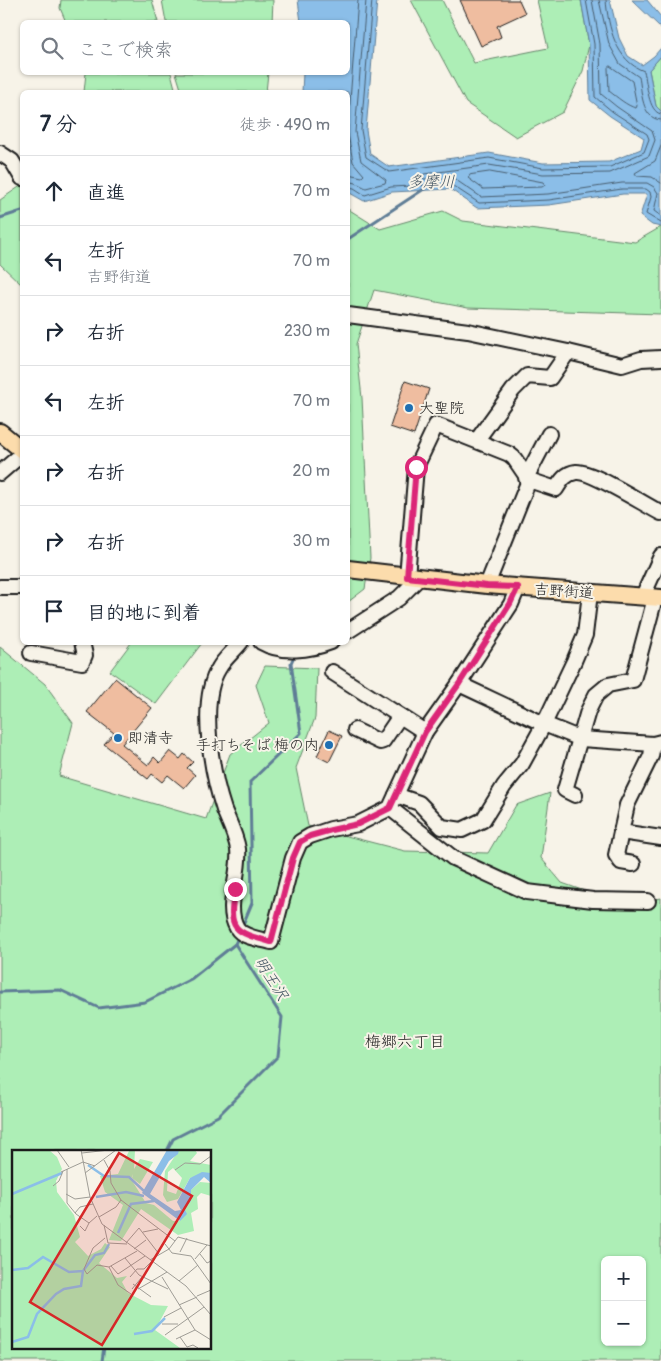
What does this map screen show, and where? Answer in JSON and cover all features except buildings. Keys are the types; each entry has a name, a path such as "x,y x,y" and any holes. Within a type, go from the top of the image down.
{"main road":[{"path":"0,432 20,448"},
{"name":"吉野街道","path":"350,569 487,586 653,597"}],"street":[{"path":"0,153 12,161 20,174"},
{"path":"354,316 468,331 622,365 640,359 661,358"},
{"path":"477,440 513,390 527,376 550,378 568,352"},
{"path":"350,631 399,598 413,578 416,467 436,425 509,454 514,458 527,479 556,489 564,476 576,472 590,474 661,513"},
{"path":"487,586 527,479 549,434"},
{"path":"0,473 20,456"},
{"path":"575,795 565,790 588,710 596,696 608,685 633,680 661,556"},
{"path":"0,587 20,587"},
{"path":"238,645 218,668 209,693 210,745 224,808 238,848 239,862 232,913 238,930 245,935 271,942 293,858 300,842 310,836 358,824 390,808 425,732 459,684 510,604 518,587"},
{"path":"396,795 419,803 442,827 462,830 483,820 504,786 522,764 544,724 585,635 590,592"},
{"path":"31,653 82,662 85,656 83,645"},
{"path":"272,645 286,649 305,649 322,645"},
{"path":"332,672 425,732"},
{"path":"459,684 544,724 581,738 657,743 627,805 616,855 621,862 633,864"},
{"path":"354,730 380,742 383,741 400,716"},
{"path":"390,808 453,858 527,892 593,900 648,901"},
{"path":"621,832 661,838"}],"green space":[{"path":"61,0 152,0 157,20 65,20 60,8"},
{"path":"162,0 273,0 272,20 166,20"},
{"path":"411,0 442,0 474,63 548,48 537,0 581,0 589,45 583,71 563,112 516,137 466,103"},
{"path":"661,56 661,111 656,106 649,70"},
{"path":"86,75 172,75 175,90 84,90"},
{"path":"177,75 268,75 266,90 181,90"},
{"path":"20,186 20,283 0,264 0,200"},
{"path":"350,210 380,229 443,211 463,221 635,242 661,227 661,314 468,308 374,290 356,344 362,398 370,558 365,589 350,600"},
{"path":"130,645 200,645 156,704 110,671"},
{"path":"0,647 45,684 73,723 59,776 206,819 230,754 269,723 256,685 265,666 317,668 315,718 296,768 308,826 405,851 488,853 516,805 550,793 541,858 562,883 627,906 661,898 661,1361 0,1361"}],"water":[{"name":"多摩川","path":"298,0 377,0 366,130 370,154 389,167 489,153 543,163 609,162 641,149 644,138 610,116 590,100 589,45 581,0 610,0 619,38 628,56 642,65 661,48 661,56 649,70 656,106 661,111 661,227 652,225 640,216 647,194 623,194 549,205 477,208 450,189 392,192 364,201 350,193 350,90 302,90 303,75 350,75 350,20 301,20"},
{"path":"632,0 647,0 661,17 661,28"}],"waterway":[{"name":"明王沢","path":"350,238 424,189"},
{"path":"0,218 20,212"},
{"name":"明王沢","path":"242,927 252,903 250,782 301,733 291,663 295,654"},
{"name":"明王沢","path":"168,1150 173,1139 218,1116 278,1056 282,1017 235,944 239,935"},
{"path":"0,992 60,990 99,1008 145,1002 191,979 235,944"},
{"name":"明王沢","path":"102,1361 104,1348"}],"place":[{"name":"大聖院","path":"409,408"},
{"name":"即清寺","path":"118,738"},
{"name":"手打ちそば 梅の内","path":"329,745"}],"district":[{"name":"梅郷六丁目","path":"405,1041"}],"route":[{"path":"235,889 232,913 238,930 245,935 271,942 293,858 300,842 310,836 358,824 390,808 425,732 459,684 510,604 518,587 487,586 407,577 416,467"}]}
